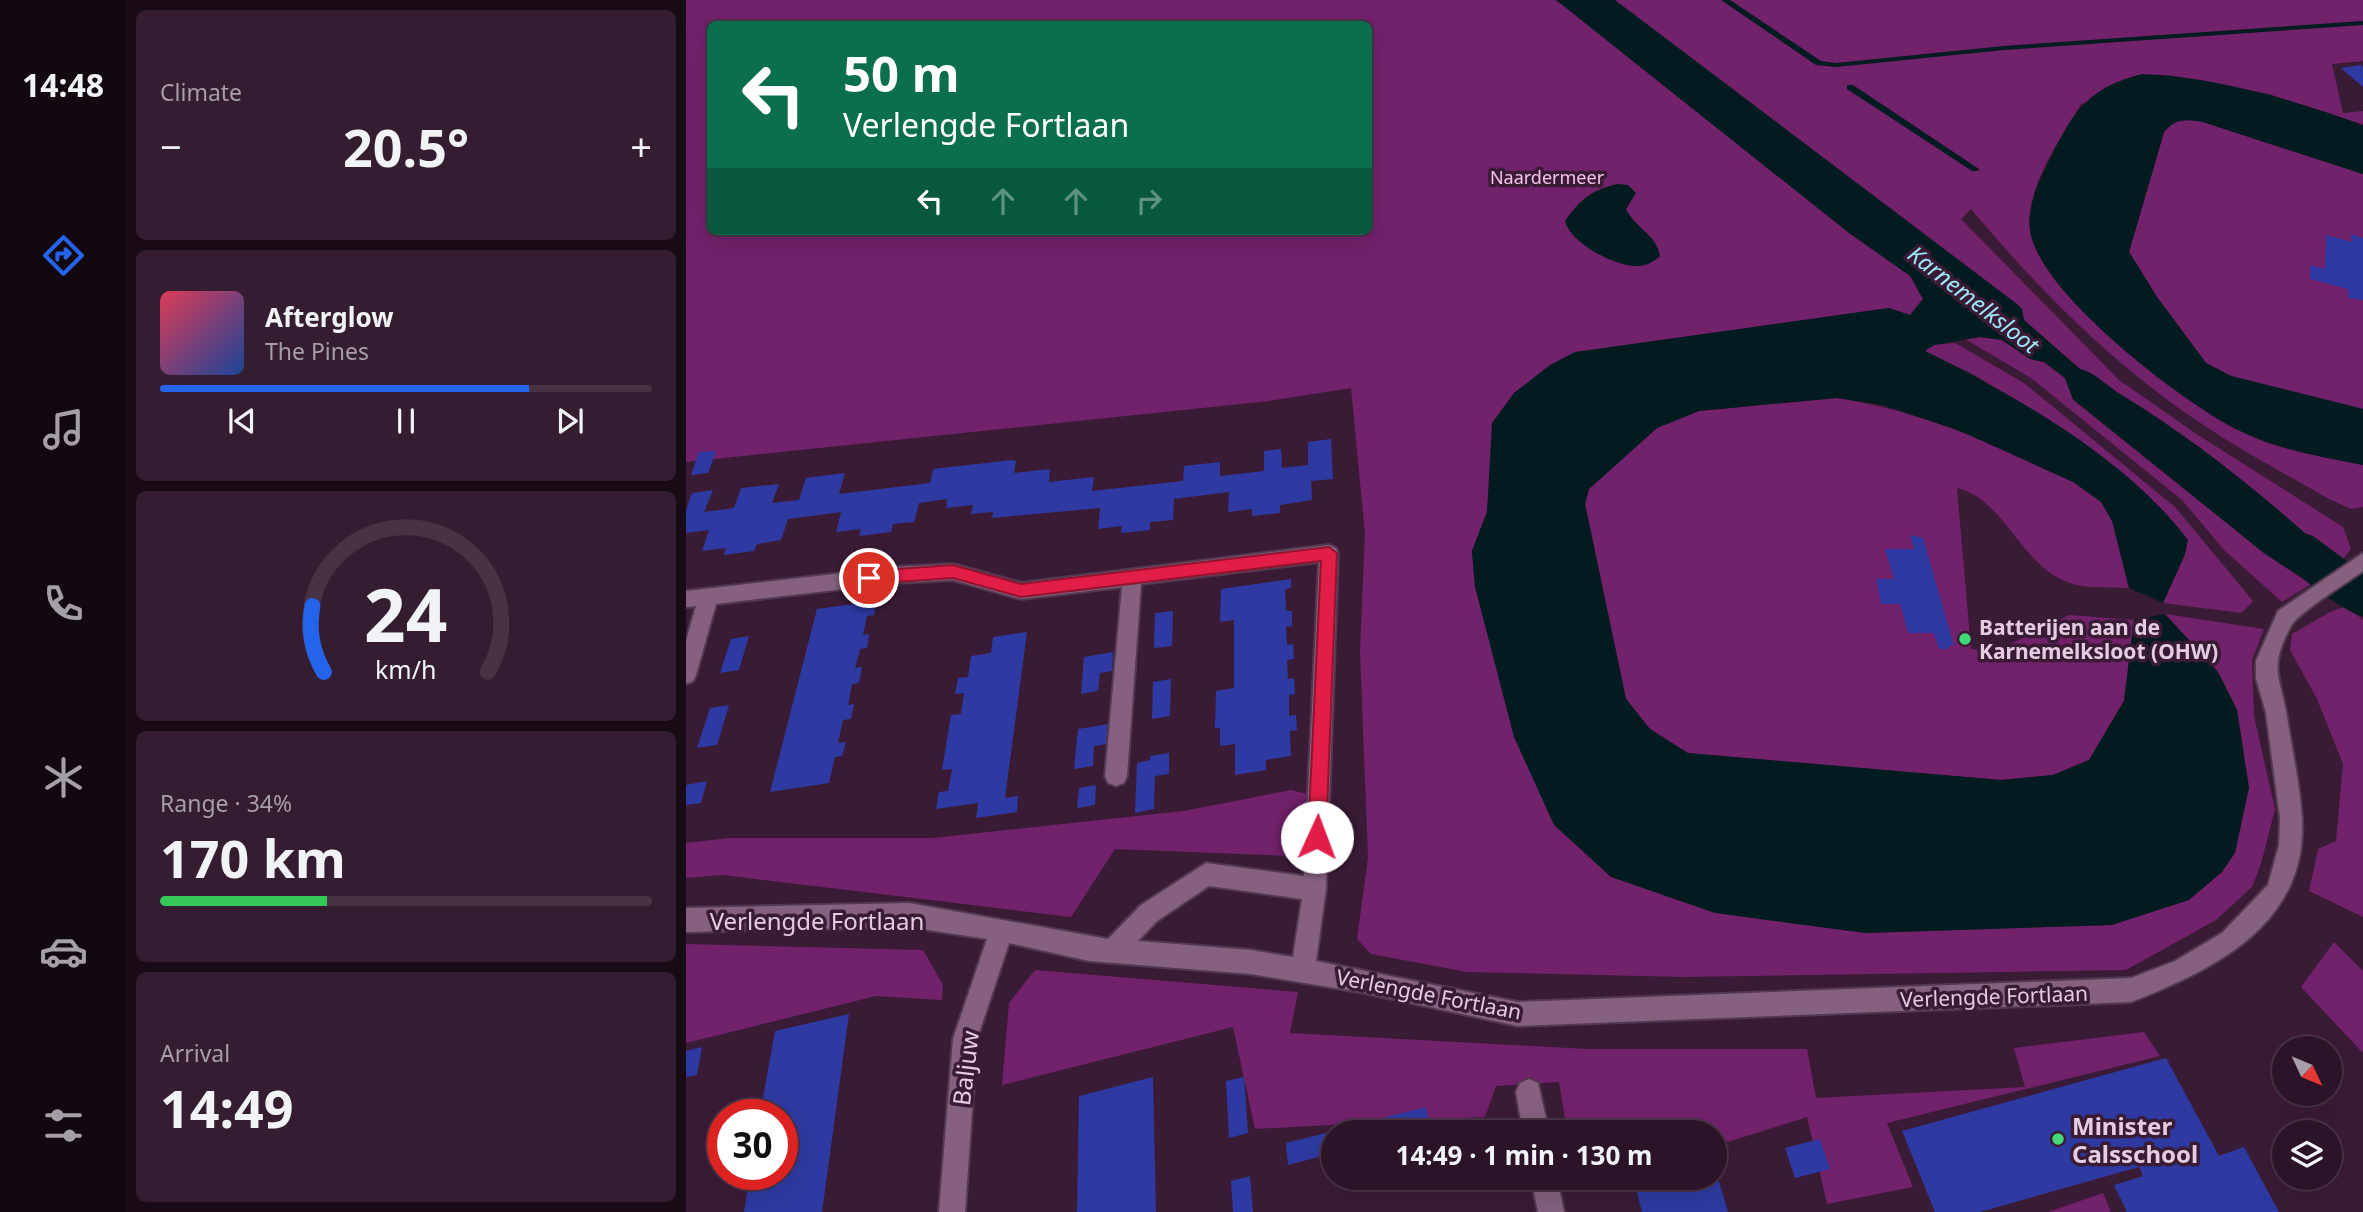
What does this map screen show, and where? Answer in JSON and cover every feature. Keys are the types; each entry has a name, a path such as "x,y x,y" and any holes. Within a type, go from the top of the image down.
{"street":[{"path":"686,599 895,575 953,572 1021,591 1329,553 1315,889 1302,972"},
{"name":"Verlengde Fortlaan","path":"686,920 909,915 1002,930 1089,949 1251,962 1365,981 1518,1014 2131,990 2182,970 2230,941 2278,891 2290,845 2291,818 2276,713 2266,678 2266,662 2285,617 2358,566"},
{"path":"1116,776 1132,579"},
{"path":"686,675 708,598"},
{"path":"1114,950 1149,913 1206,874 1315,889"},
{"name":"Baljuw","path":"952,1212 965,1039 1002,930"},
{"path":"1529,1092 1534,1120"},
{"path":"1546,1190 1551,1212"}],"green space":[{"name":"Naardermeer","path":"686,0 2363,0 2363,61 2332,64 2343,113 2363,111 2363,125 2269,94 2169,75 2081,104 2038,182 2030,215 2030,230 2040,257 2059,285 2086,315 2117,344 2185,396 2255,438 2300,452 2363,465 2363,507 2351,509 2329,499 2235,445 2172,403 2140,379 2080,326 2024,269 1971,209 1961,219 2119,380 2198,435 2343,527 2351,549 2339,564 2234,474 2096,376 2080,369 2024,320 1910,275 1923,299 1910,315 1889,308 1575,353 1491,474 1487,512 1472,551 1475,587 1865,933 2112,925 2249,788 2237,710 2218,672 2165,614 2264,629 2252,660 2254,716 2275,809 2261,864 2252,887 2216,920 2126,970 1685,977 1467,972 1371,954 1357,939 1368,858 1360,650 1365,534 1351,388 1269,401 686,462"},
{"path":"2187,119 2363,174 2363,409 2231,376 2206,363 2157,297 2129,252 2164,132 2172,122"},
{"path":"1980,337 2002,340 2030,359 2044,362 2065,378 2073,400 2264,553 2311,584 2282,602 2224,550 2182,500 2031,378 1965,339"},
{"path":"1955,343 2024,383 2175,507 2253,601 2241,613 2163,603 2185,554 2093,452 1973,374 1924,351 1934,345"},
{"path":"1837,398 1915,416 1991,444 2080,486 2095,496 2107,510 2120,543 2129,588 2083,586 2053,574 2038,563 1988,505 1957,488 1971,649 1996,651 2069,615 2134,620 2124,701 2089,760 2053,775 2001,780 1687,753 1650,729 1626,699 1585,504 1589,489 1657,428 1699,411"},
{"path":"2352,604 2351,610 2363,620 2363,917 2309,891 2318,849 2336,841 2343,764 2317,699 2290,650 2292,634 2330,612"},
{"path":"1291,790 1322,798 1316,857 1115,849 1071,917 722,875 686,878 686,843 730,838 933,838 1184,811"},
{"path":"2334,942 2363,971 2363,1053 2301,987"},
{"path":"686,944 923,950 943,985 942,1000 876,996 686,1043"},
{"path":"1035,970 1298,992 1290,1033 1587,1049 1807,1049 1816,1098 2025,1087 2014,1048 2144,1032 2160,1056 1887,1123 1913,1187 1827,1204 1807,1117 1727,1142 1727,1120 1565,1120 1559,1082 1496,1086 1485,1117 1321,1120 1321,1126 1255,1129 1233,1027 1002,1085 1009,1003"},
{"path":"2103,1193 2111,1212 2048,1212"}],"water":[{"path":"1556,0 1615,0 2017,304 2022,309 2024,320 2080,369 2096,376 2206,452 2261,495 2339,564 2320,581 2311,584 2264,553 2073,399 2065,378 2044,362 2030,359 2002,340 1980,337 1934,345 1925,351 1996,388 2067,432 2134,482 2163,510 2188,540 2185,554 2163,603 2129,588 2112,521 2101,502 2073,482 1958,430 1882,405 1837,398 1699,411 1657,428 1589,489 1585,504 1626,699 1650,729 1688,753 2001,780 2053,775 2089,760 2124,701 2134,620 2165,614 2218,672 2237,710 2249,788 2235,853 2222,872 2189,900 2112,925 1865,933 1715,913 1611,877 1554,825 1514,737 1475,587 1472,551 1487,512 1492,423 1514,393 1550,365 1575,352 1889,308 1910,315 1923,299 1910,276 1849,233"},
{"path":"2142,74 2199,80 2254,91 2363,125 2363,174 2203,122 2186,120 2173,124 2164,132 2129,252 2157,297 2206,363 2231,376 2363,409 2363,465 2269,443 2240,431 2185,397 2117,344 2085,314 2058,284 2039,255 2030,230 2031,210 2039,182 2060,139 2077,112 2097,93 2124,79"},
{"path":"1618,184 1628,185 1636,193 1626,209 1658,249 1660,256 1646,265 1630,266 1596,253 1576,238 1565,221 1587,196"}],"building":[{"path":"2361,65 2363,68 2363,87 2341,68"},
{"path":"2351,234 2363,238 2363,300 2348,298 2348,289 2310,279 2310,265 2325,269 2326,235 2352,242"},
{"path":"1331,439 1333,479 1311,481 1312,500 1280,505 1280,513 1252,516 1252,509 1228,512 1229,492 1174,499 1173,520 1150,522 1150,530 1121,533 1122,526 1098,529 1100,508 992,518 993,512 971,514 973,505 946,508 947,499 919,503 914,522 893,524 891,532 859,536 861,529 836,532 841,512 788,519 781,540 757,544 754,551 724,555 726,548 702,551 709,530 686,533 686,510 692,493 713,490 704,512 734,508 741,488 779,484 772,503 799,500 806,478 845,473 839,494 930,483 933,469 1012,460 1016,461 1014,473 1050,469 1049,482 1094,477 1092,491 1183,481 1184,466 1220,462 1220,476 1264,471 1264,451 1281,449 1282,468 1308,465 1308,442"},
{"path":"716,451 708,473 691,475 699,452"},
{"path":"1910,535 1923,538 1954,646 1949,645 1949,649 1939,649 1934,633 1908,633 1900,604 1881,604 1876,579 1894,579 1885,549 1914,549"},
{"path":"1291,579 1291,588 1285,589 1286,611 1292,611 1292,626 1286,627 1287,645 1293,644 1294,659 1287,660 1288,679 1294,678 1295,694 1289,695 1289,716 1296,715 1297,730 1290,731 1291,756 1266,760 1266,770 1235,775 1235,744 1220,746 1220,728 1215,728 1216,691 1234,688 1234,620 1220,622 1221,589"},
{"path":"876,601 874,615 867,616 863,635 869,634 867,648 860,649 855,668 862,667 859,683 852,684 848,705 854,704 851,719 843,720 838,743 846,742 842,756 835,757 829,783 770,792 817,609"},
{"path":"1173,611 1172,646 1154,648 1155,613"},
{"path":"1027,632 1005,798 1018,796 1017,812 976,818 978,803 936,809 939,792 948,791 952,769 942,770 951,715 961,714 964,693 955,694 958,678 968,677 971,656 991,653 993,637"},
{"path":"749,636 739,670 720,673 731,639"},
{"path":"1113,652 1112,671 1100,673 1098,691 1081,694 1084,657"},
{"path":"1171,679 1170,716 1152,719 1153,682"},
{"path":"729,705 717,745 697,748 710,708"},
{"path":"1109,724 1107,744 1094,746 1093,766 1074,769 1078,729"},
{"path":"1169,753 1169,774 1155,776 1154,809 1135,813 1137,763 1150,760 1150,756"},
{"path":"707,781 701,803 686,805 686,785"},
{"path":"1096,785 1095,805 1077,808 1079,788"},
{"path":"849,1014 822,1212 744,1212 747,1190 798,1190 798,1099 763,1099 775,1031"},
{"path":"702,1047 697,1075 686,1077 686,1051"},
{"name":"Minister Calsschool","path":"2166,1058 2219,1156 2244,1147 2279,1212 2127,1212 2114,1185 2143,1176 2139,1167 1980,1212 1935,1212 1902,1131"},
{"path":"1153,1077 1156,1212 1077,1212 1079,1096"},
{"path":"1244,1077 1248,1133 1229,1138 1226,1081"},
{"path":"1426,1107 1428,1120 1375,1120"},
{"path":"1321,1134 1321,1156 1288,1165 1286,1143"},
{"path":"1820,1139 1830,1169 1795,1178 1785,1148"},
{"path":"1250,1176 1253,1212 1233,1212 1231,1181"},
{"path":"1636,1190 1722,1190 1728,1212 1642,1212"}],"waterway":[{"path":"1725,0 1819,63 1836,65 2004,48 2363,23"},
{"path":"1850,87 1975,169"},
{"name":"Karnemelksloot","path":"2298,548 2363,598"}],"place":[{"name":"Batterijen aan de Karnemelksloot (OHW)","path":"1965,639"},
{"name":"Minister Calsschool","path":"2058,1139"}],"route":[{"path":"869,578 953,572 1021,591 1329,553 1317,837"}]}
